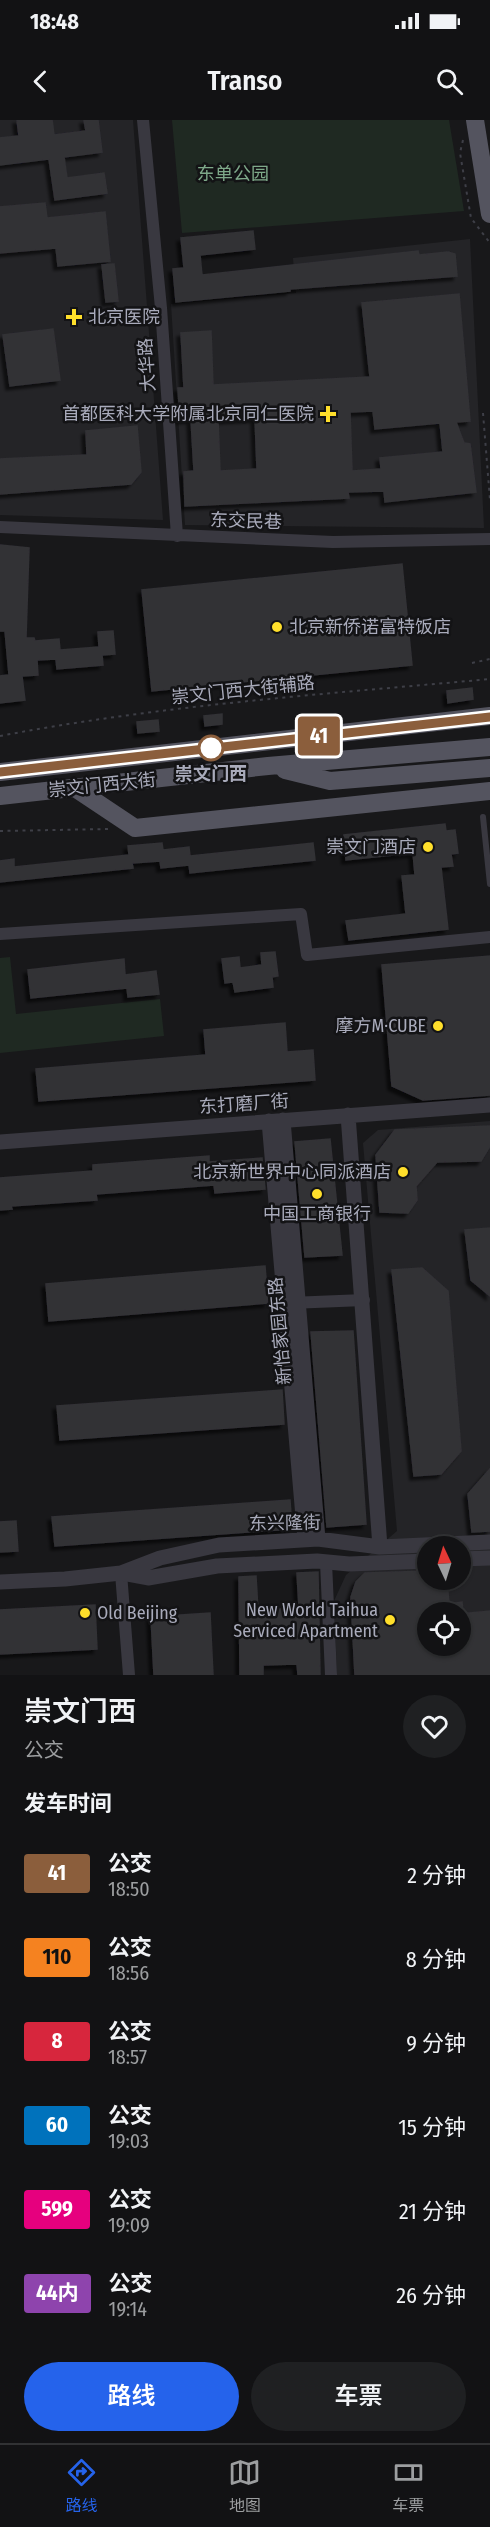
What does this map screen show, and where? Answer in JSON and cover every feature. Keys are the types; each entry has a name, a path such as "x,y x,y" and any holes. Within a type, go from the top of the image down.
{"main road":[{"path":"475,120 490,214"},
{"name":"崇文门西大街","path":"0,772 490,716"},
{"name":"崇文门西大街","path":"0,796 268,766 490,747"},
{"path":"268,766 330,781 490,768"},
{"path":"75,788 135,828 490,791"}],"street":[{"name":"大华路","path":"143,120 161,308 177,536"},
{"name":"东交民巷","path":"0,527 333,542 490,539"},
{"path":"0,934 300,914 307,955 490,937"},
{"name":"东打磨厂街","path":"0,1142 490,1105"},
{"path":"348,1115 364,1300 380,1548"},
{"name":"新怡家园东路","path":"276,1121 311,1539"},
{"path":"291,1303 364,1300"},
{"name":"东兴隆街","path":"0,1582 65,1579 121,1573 160,1558 219,1545 311,1539 380,1548 490,1542"},
{"path":"471,1559 490,1558"},
{"name":"东兴隆街","path":"121,1573 148,1578 218,1566 417,1561"},
{"path":"326,1562 331,1675"},
{"path":"121,1573 129,1675"}],"lane":[{"path":"483,817 490,884"}],"path":[{"path":"483,413 490,500"},
{"path":"472,663 490,659"},
{"name":"崇文门西大街辅路","path":"0,736 54,725 194,708 490,679"},
{"path":"0,831 135,828"}],"shaded area":[{"name":"北京医院","path":"0,120 133,120 163,520 0,515"},
{"name":"首都医科大学附属北京同仁医院","path":"470,239 484,528 185,525 171,304 296,293 293,258"},
{"path":"490,1121 490,1675 337,1675 334,1601 346,1575 397,1531 363,1143 378,1130"}],"green space":[{"name":"东单公园","path":"172,120 449,120 464,211 182,233"},
{"path":"10,957 16,1014 160,999 164,1036 0,1053 0,958"}],"building":[{"path":"17,120 52,120 54,135 86,131 84,120 98,120 102,152 64,157 67,178 104,173 107,193 55,200 49,159 0,165 0,138 19,136"},
{"path":"45,203 47,218 105,212 110,261 58,266 56,248 0,253 0,207"},
{"path":"253,231 255,249 200,255 202,275 418,251 419,255 448,252 455,254 457,276 290,289 290,291 176,302 173,269 184,268 181,238"},
{"path":"114,264 118,301 106,302 102,265"},
{"path":"459,294 470,421 456,422 464,443 470,444 476,492 385,502 384,491 348,492 349,498 185,506 184,472 194,471 191,419 180,420 178,388 184,388 181,333 211,331 213,385 370,377 362,303","holes":["373,411 375,429 440,423 443,452 380,458 381,469 352,471 350,412","255,418 257,469 220,471 218,420"]},
{"path":"53,329 60,380 10,386 3,335"},
{"path":"137,426 141,472 131,484 0,494 0,459 87,455 86,431"},
{"path":"0,545 29,548 26,638 34,638 35,641 59,639 60,650 99,647 98,632 113,631 115,654 102,655 103,665 57,669 56,659 37,660 38,675 22,676 25,700 0,703 0,676 9,675 5,631 0,631"},
{"name":"北京新侨诺富特饭店","path":"402,564 412,665 152,691 142,590"},
{"path":"472,688 473,699 448,703 447,691"},
{"path":"222,714 222,724 205,726 204,716"},
{"path":"158,720 159,731 138,733 137,722"},
{"path":"445,824 446,831 455,830 458,853 451,854 453,866 441,867 448,929 349,940 346,921 406,914 402,876 415,875 413,853 346,860 344,835"},
{"path":"162,843 163,850 189,847 190,856 313,843 315,860 190,873 189,865 161,868 160,861 132,863 133,868 0,882 0,861 14,859 14,867 129,855 128,846"},
{"path":"275,952 278,976 272,977 273,987 235,992 233,982 225,983 222,959 239,957 240,968 262,965 261,953"},
{"name":"摩方M·CUBE","path":"490,956 490,1095 423,1100 392,1086 382,965"},
{"path":"124,959 125,975 156,971 159,994 128,997 127,988 31,998 28,970"},
{"path":"285,1023 287,1052 313,1050 315,1080 39,1101 36,1069 206,1055 204,1030"},
{"name":"北京新世界中心同派酒店","path":"490,1126 490,1146 481,1161 437,1162 416,1186 417,1200 408,1213 380,1212 376,1155 395,1130"},
{"path":"330,1139 342,1255 305,1257 295,1142"},
{"path":"209,1156 209,1162 262,1158 265,1189 215,1193 214,1185 96,1194 97,1200 11,1206 12,1209 0,1210 0,1178 93,1171 93,1165"},
{"path":"490,1228 490,1296 471,1280 465,1230"},
{"path":"265,1266 268,1303 49,1321 46,1284"},
{"path":"422,1268 448,1291 461,1451 441,1474 414,1476 392,1270"},
{"path":"353,1331 366,1524 327,1527 311,1332"},
{"path":"282,1390 284,1424 60,1440 57,1406"},
{"path":"490,1469 490,1531 472,1532 468,1494"},
{"path":"290,1500 292,1529 55,1546 52,1517"},
{"path":"16,1521 18,1551 0,1552 0,1522"},
{"name":"New World Taihua Serviced Apartment","path":"417,1571 417,1590 448,1590 449,1602 417,1602 417,1656 471,1656 471,1613 490,1611 490,1675 355,1675 351,1597 356,1582 365,1573"},
{"path":"318,1572 320,1675 298,1675 297,1664 263,1665 263,1675 240,1675 239,1577 256,1576 258,1610 299,1608 297,1573"},
{"path":"95,1605 97,1649 0,1654 0,1610"},
{"path":"210,1613 213,1675 154,1675 151,1617"}],"bus line":[{"name":"41","path":"0,772 490,717"}],"place":[{"name":"北京医院","path":"74,317"},
{"name":"首都医科大学附属北京同仁医院","path":"328,414"},
{"name":"北京新侨诺富特饭店","path":"277,627"},
{"name":"崇文门西","path":"211,748"},
{"name":"崇文门酒店","path":"428,847"},
{"name":"摩方M·CUBE","path":"438,1026"},
{"name":"北京新世界中心同派酒店","path":"403,1172"},
{"name":"中国工商银行","path":"317,1194"},
{"name":"Old Beijing","path":"85,1613"},
{"name":"New World Taihua Serviced Apartment","path":"390,1620"}]}
